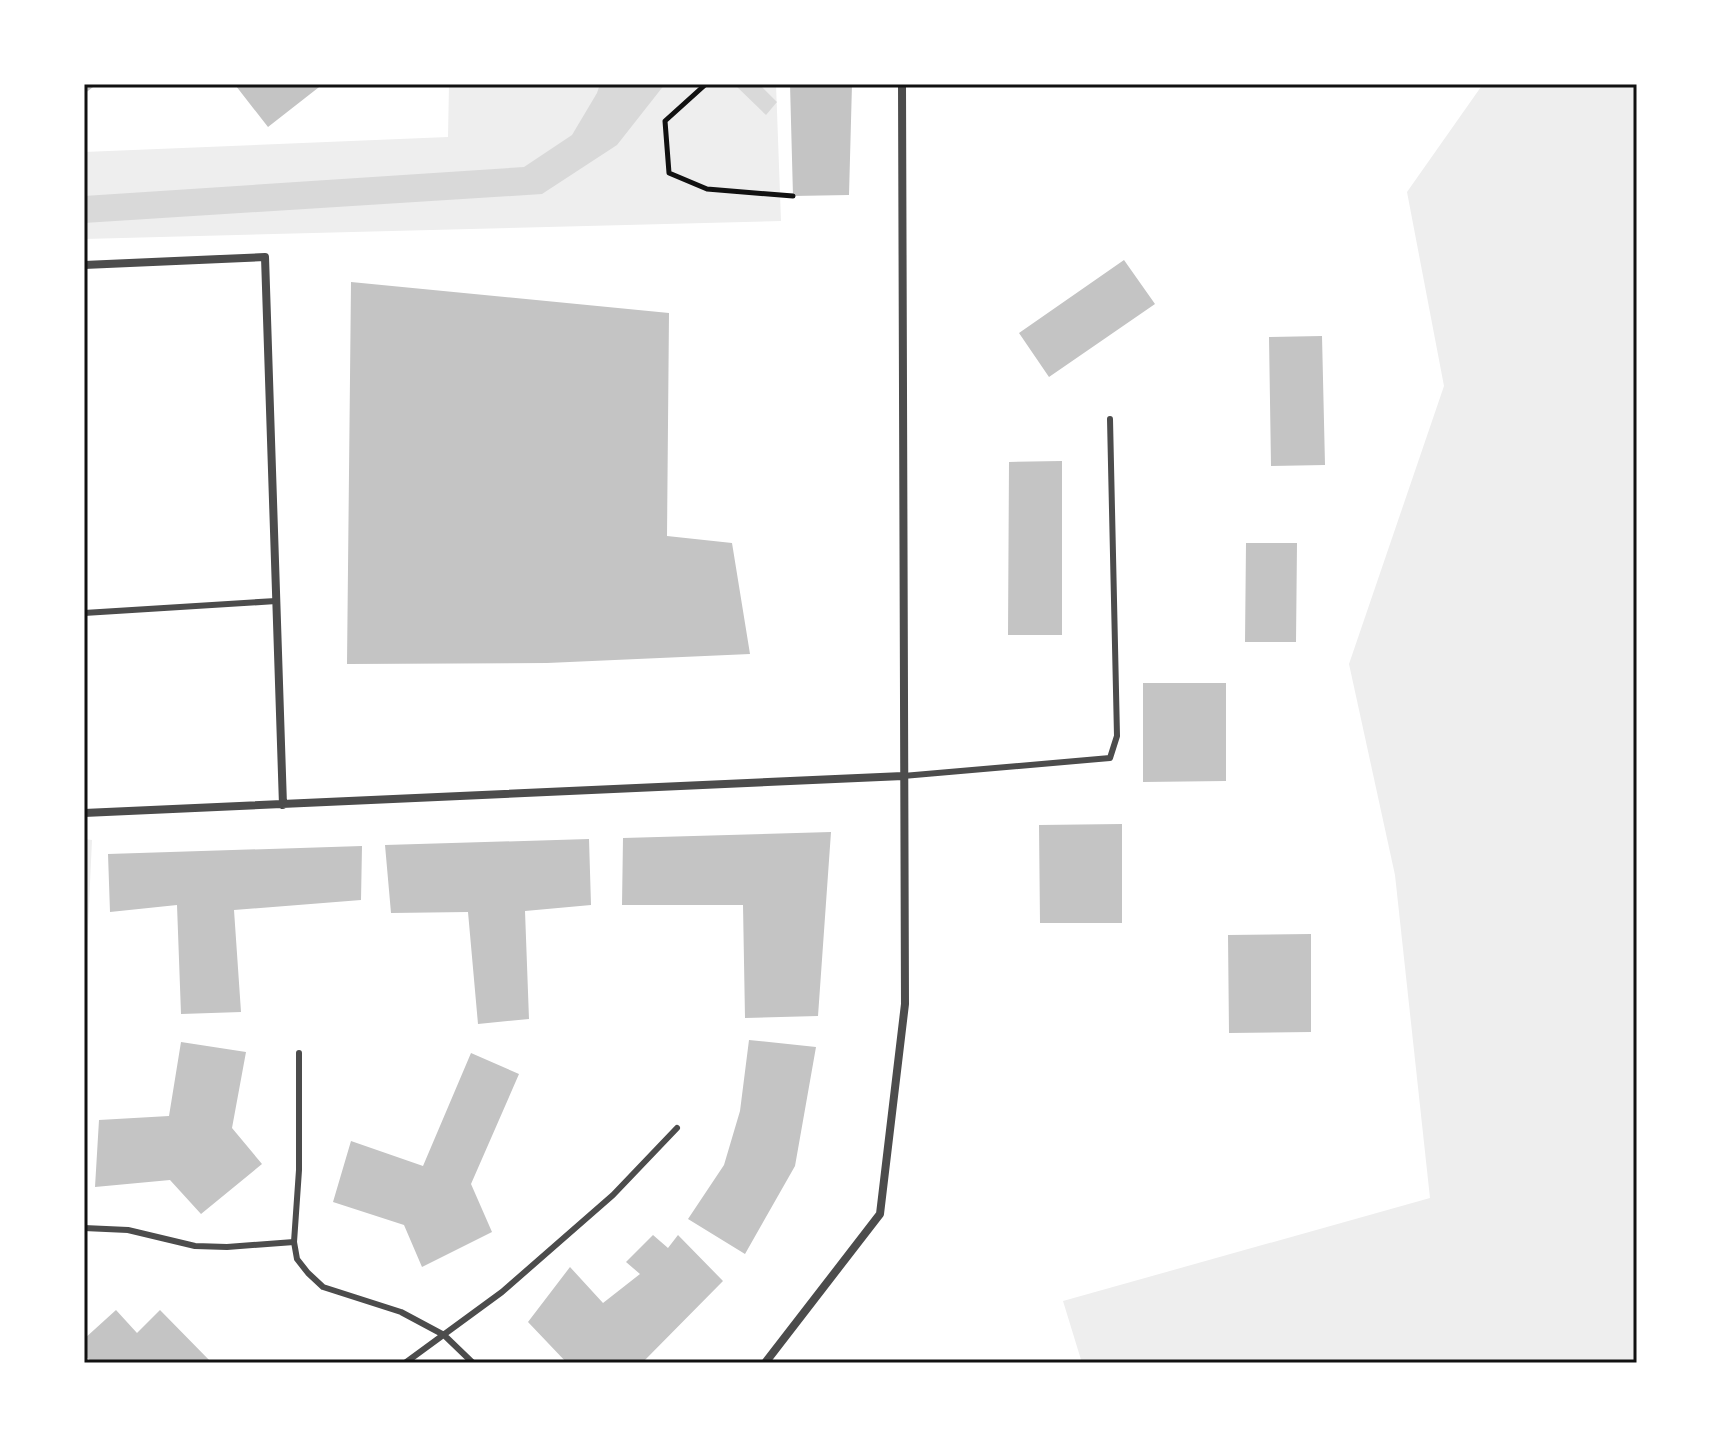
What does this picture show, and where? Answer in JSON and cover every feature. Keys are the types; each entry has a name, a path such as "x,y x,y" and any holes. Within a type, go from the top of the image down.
{"street":[{"path":"765,1363 880,1214 905,1004 902,84"},
{"path":"84,265 265,257 283,805"},
{"path":"84,813 903,776"}],"lane":[{"path":"903,776 1110,758 1117,736 1110,419"},
{"path":"84,613 276,601"},
{"path":"299,1053 299,1170 294,1242 297,1259 323,1287 401,1312 444,1335 473,1363"},
{"path":"405,1363 502,1292 613,1195 677,1128"},
{"path":"84,1228 128,1230 195,1246 294,1242"}],"path":[{"path":"706,84 665,121 669,173 707,189 793,196"}],"shaded area":[{"path":"449,84 776,84 781,221 84,239 84,152 448,137"},
{"path":"600,84 665,84 617,145 542,194 84,223 84,196 524,167 572,135"},
{"path":"734,84 759,84 777,102 766,115"},
{"path":"1483,84 1637,84 1637,1363 1082,1363 1063,1301 1430,1198 1395,875 1349,664 1444,386 1407,192"},
{"path":"84,839 92,840 84,1015"}],"building":[{"path":"84,84 97,84 84,94"},
{"path":"323,84 268,127 236,86"},
{"path":"790,84 852,84 849,195 793,196"},
{"path":"1124,260 1155,304 1049,377 1019,333"},
{"path":"351,282 669,313 667,536 732,543 750,654 547,663 347,664"},
{"path":"1322,336 1325,465 1271,466 1269,337"},
{"path":"1062,461 1062,635 1008,635 1009,462"},
{"path":"1246,543 1297,543 1296,642 1245,642"},
{"path":"1143,683 1226,683 1226,781 1143,782"},
{"path":"1122,824 1122,923 1040,923 1039,825"},
{"path":"831,832 818,1016 745,1018 743,905 622,905 623,838"},
{"path":"589,839 591,905 525,911 529,1019 478,1024 468,912 391,913 385,845"},
{"path":"362,846 361,900 234,910 241,1012 181,1014 177,905 110,912 108,854"},
{"path":"1311,934 1311,1032 1229,1033 1228,935"},
{"path":"749,1040 816,1047 795,1166 745,1254 688,1219 724,1165 740,1111"},
{"path":"181,1042 246,1052 232,1128 262,1164 201,1214 170,1180 95,1187 99,1120 169,1116"},
{"path":"471,1053 519,1074 471,1184 492,1232 422,1267 404,1225 333,1202 351,1141 423,1166"},
{"path":"653,1235 668,1248 678,1235 723,1281 642,1363 567,1363 528,1322 570,1267 603,1303 640,1274 626,1262"},
{"path":"116,1310 137,1333 160,1310 212,1363 93,1363 84,1355 84,1339"}]}
